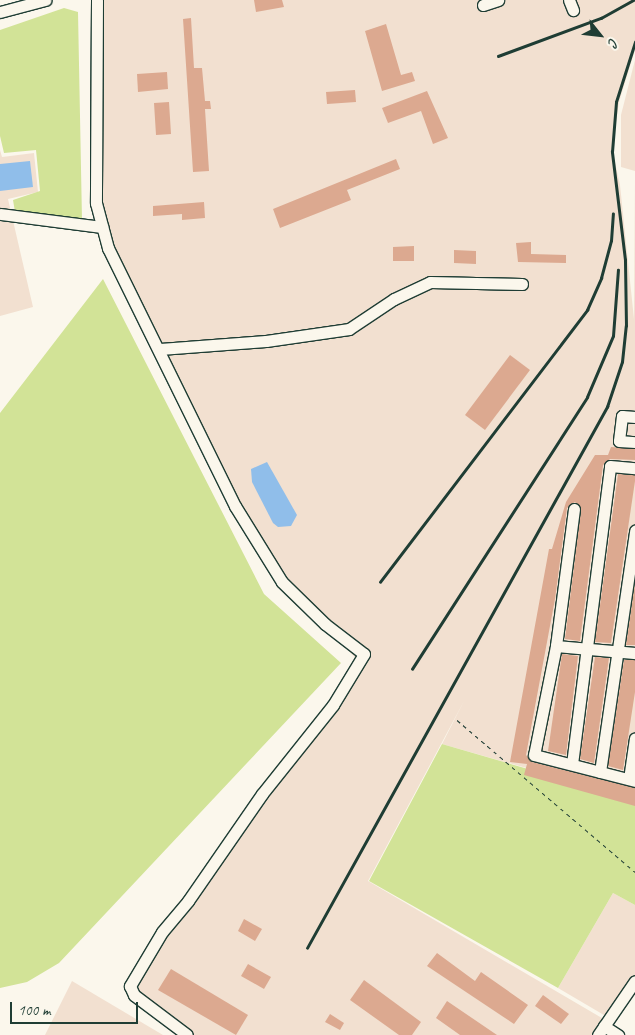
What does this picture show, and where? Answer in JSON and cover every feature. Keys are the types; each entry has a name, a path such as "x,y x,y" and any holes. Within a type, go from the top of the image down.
{"street":[{"path":"0,12 45,0"},
{"path":"97,0 96,203 108,248 160,349 235,506 282,582 325,624 364,654 333,705 262,794 162,932 133,979 130,986 134,995 187,1035"},
{"path":"483,5 498,0"},
{"path":"0,214 102,228"},
{"path":"160,349 266,341 350,329 394,299 430,282 522,284"},
{"path":"635,417 622,416 619,441 635,442"},
{"path":"572,764 610,466 635,468"},
{"path":"574,509 556,646 534,756 632,780 635,738"},
{"path":"600,772 635,531"},
{"path":"556,646 635,653"},
{"path":"618,1035 601,1030 635,980"}],"path":[{"path":"457,720 635,872"}],"shaded area":[{"path":"91,0 635,0 635,50 619,102 612,149 620,185 634,319 635,175 635,799 442,744 464,701 368,881 607,1021 600,1035 193,1035 136,995 132,985 167,919 334,699 358,661 280,575 236,504 120,283 98,233 90,200"},
{"path":"635,60 635,171 621,167 621,115"},
{"path":"0,150 2,157 34,153 38,192 8,199 33,307 0,316"},
{"path":"613,893 635,905 635,978 609,1018 558,988"},
{"path":"72,981 163,1035 45,1035"}],"green space":[{"path":"64,8 78,12 82,220 15,212 13,200 40,191 36,150 4,153 0,136 0,30"},
{"path":"103,279 264,594 341,663 59,963 27,982 0,988 0,413"},
{"path":"442,744 635,800 635,905 613,893 558,988 369,881"}],"water":[{"path":"30,161 33,187 0,191 0,164"},
{"path":"267,462 297,515 291,526 278,527 273,523 252,482 251,469"}],"building":[{"path":"254,0 282,0 284,7 256,12"},
{"path":"191,18 194,68 202,68 205,101 210,101 211,109 205,109 209,171 193,172 183,19"},
{"path":"386,24 401,75 412,72 415,81 382,91 365,31"},
{"path":"167,72 168,89 138,92 137,74"},
{"path":"355,90 356,102 327,104 326,92"},
{"path":"427,91 448,138 433,144 421,111 388,123 382,108"},
{"path":"169,102 171,134 156,135 154,103"},
{"path":"396,159 400,169 347,190 351,200 280,228 273,209"},
{"path":"204,202 205,218 182,220 182,214 153,216 153,206"},
{"path":"531,242 531,254 566,255 566,263 518,262 516,243"},
{"path":"414,246 414,261 393,261 393,247"},
{"path":"454,250 476,251 476,264 454,263"},
{"path":"510,355 530,370 485,430 465,415"},
{"path":"611,447 635,449 635,460 610,459 603,465 580,641 565,639 581,510 575,502 567,508 555,599 526,755 532,762 635,788 635,806 524,775 527,764 510,762 549,549 552,549 566,502 595,455 608,455"},
{"path":"618,474 635,475 635,481 611,643 595,642"},
{"path":"635,583 635,645 626,645"},
{"path":"562,654 578,656 566,755 548,751"},
{"path":"595,657 609,658 594,763 580,759"},
{"path":"624,660 635,660 635,692 623,770 608,766"},
{"path":"244,919 262,929 255,941 238,931"},
{"path":"437,953 475,981 481,972 528,1005 514,1024 427,966"},
{"path":"248,964 271,977 264,989 241,976"},
{"path":"171,969 248,1015 236,1035 158,990"},
{"path":"364,980 421,1022 412,1035 399,1035 350,1000"},
{"path":"543,995 569,1014 561,1024 535,1006"},
{"path":"447,1001 497,1035 460,1035 436,1018"},
{"path":"330,1014 344,1023 340,1030 325,1022"}],"railway":[{"path":"498,56 601,18 633,0"},
{"path":"307,948 607,407 622,362 626,326 625,260 612,152 616,102 635,42"},
{"path":"380,582 587,310 601,278 611,241 613,214"},
{"path":"412,669 587,397 613,336 618,270"}]}
